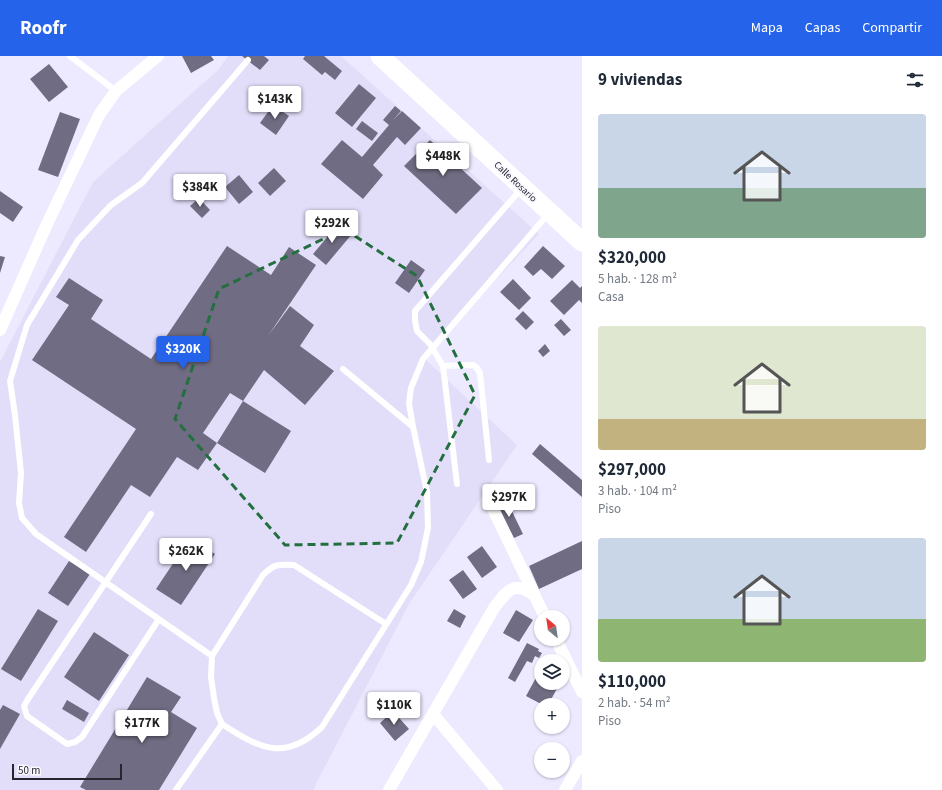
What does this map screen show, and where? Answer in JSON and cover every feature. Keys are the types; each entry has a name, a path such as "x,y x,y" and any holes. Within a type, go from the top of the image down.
{"main road":[{"name":"Calle Rosario","path":"380,56 582,242"}],"street":[{"path":"0,330 47,224 99,115 116,91 158,56"},
{"path":"493,509 542,610"},
{"path":"389,790 494,608 502,597 510,590 518,587 525,588 534,595"},
{"path":"559,646 582,692"},
{"path":"433,714 497,790"},
{"path":"565,790 582,761"}],"lane":[{"path":"70,56 116,91"},
{"path":"212,656 36,534 22,518 19,503 21,473 10,381 27,326 78,240 111,204 142,183 248,60"},
{"path":"457,484 443,366 433,349 417,330 415,311 523,188"},
{"path":"386,624 294,565 280,564 270,567 212,656 211,677 214,698 217,713 222,724 260,745 279,750 294,747 311,738 322,727 414,579 421,562 428,528 427,492 409,403 411,388 423,359 550,212"},
{"path":"443,366 473,365 480,372 489,460"},
{"path":"343,369 413,427"},
{"path":"151,514 104,581 24,706 27,716 67,744 75,742 82,737 158,619"},
{"path":"176,790 222,724"}],"highlighted area":[{"path":"344,229 417,276 475,395 397,543 285,545 175,419 219,289"}],"shaded area":[{"path":"228,56 341,56 539,234 423,357 517,445 409,604 313,790 0,790 0,362 93,182 219,69"}],"building":[{"path":"182,56 211,56 214,60 191,73"},
{"path":"242,56 264,56 269,60 260,70"},
{"path":"305,56 324,56 342,71 335,80 325,72 322,75 303,59"},
{"path":"49,64 68,87 49,102 30,79"},
{"path":"359,84 376,98 352,127 335,113"},
{"path":"273,105 289,116 276,135 260,123"},
{"path":"395,106 401,111 393,120 402,111 421,128 405,145 397,137 373,165 383,175 363,199 321,164 342,140 362,157 389,125 383,120"},
{"path":"60,112 80,119 58,177 38,170"},
{"path":"362,121 378,133 372,141 356,129"},
{"path":"430,140 482,188 456,214 404,166"},
{"path":"274,168 286,181 270,196 258,183"},
{"path":"239,175 253,192 239,204 225,187"},
{"path":"0,191 23,207 13,222 0,213"},
{"path":"199,198 210,210 202,218 190,206"},
{"path":"339,223 352,234 326,265 313,254"},
{"path":"227,246 271,275 289,247 316,265 268,336 290,306 314,325 300,346 334,371 305,405 264,370 243,401 230,393 203,433 217,443 198,470 177,457 150,497 131,485 86,552 64,537 136,429 32,360 69,305 56,297 69,278 103,300 91,319 151,359"},
{"path":"543,246 565,266 552,279 541,269 533,276 524,267"},
{"path":"0,256 5,257 0,273"},
{"path":"411,260 425,270 409,293 395,283"},
{"path":"513,279 531,298 519,310 500,292"},
{"path":"572,280 580,288 582,286 582,303 579,300 564,315 550,301"},
{"path":"523,311 534,322 526,330 515,319"},
{"path":"561,319 571,330 564,336 554,325"},
{"path":"545,344 550,351 543,357 538,351"},
{"path":"243,401 291,431 265,473 217,443"},
{"path":"540,444 582,480 582,497 532,454"},
{"path":"505,497 523,534 514,538 496,502"},
{"path":"190,538 215,554 181,605 156,589"},
{"path":"582,541 582,569 539,589 529,566"},
{"path":"482,546 497,567 482,578 467,557"},
{"path":"69,561 90,574 68,606 48,593"},
{"path":"463,570 477,589 463,599 449,580"},
{"path":"38,609 58,621 21,681 1,669"},
{"path":"454,609 466,616 460,628 447,621"},
{"path":"516,610 533,620 519,642 503,633"},
{"path":"94,632 129,655 99,701 64,677"},
{"path":"527,643 539,649 538,651 541,654 534,654 532,663 527,661 515,682 508,678"},
{"path":"147,677 181,697 171,712 197,728 159,790 86,790 80,787"},
{"path":"534,681 534,690 556,690 552,698 534,698 534,700 526,696"},
{"path":"67,700 89,713 84,722 62,709"},
{"path":"3,705 20,714 0,749 0,710"},
{"path":"393,711 409,729 395,741 380,723"}]}
